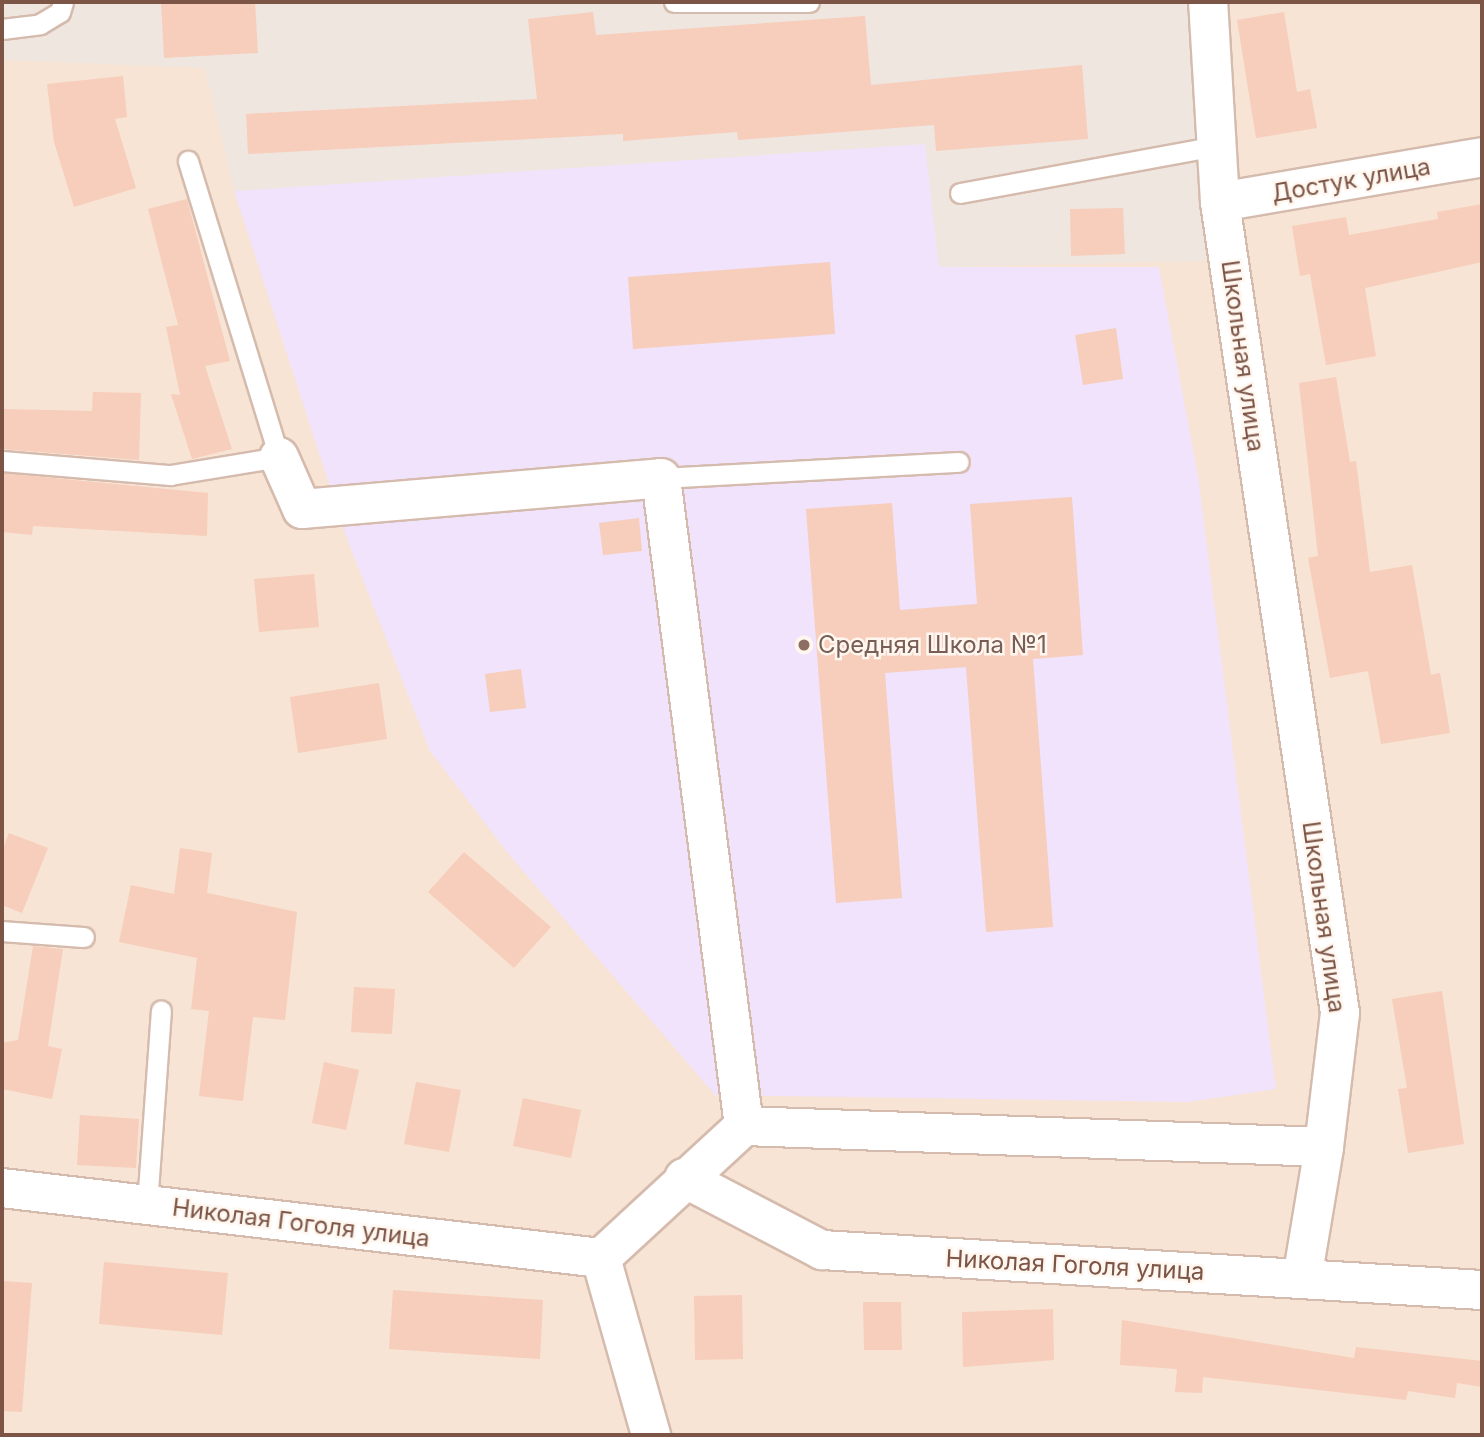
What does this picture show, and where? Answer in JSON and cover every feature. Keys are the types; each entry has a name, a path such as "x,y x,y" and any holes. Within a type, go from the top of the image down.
{"street":[{"name":"Школьная улица","path":"1208,2 1220,202 1340,1013 1324,1147 1302,1279"},
{"name":"Достук улица","path":"1220,202 1482,158"},
{"path":"279,457 302,509 661,478 744,1126"},
{"path":"651,1435 601,1258 684,1178 744,1126 1324,1147"},
{"name":"Николая Гоголя улица","path":"684,1178 822,1250 1482,1290"},
{"name":"Николая Гоголя улица","path":"2,1188 601,1258"}],"lane":[{"path":"2,29 40,23 60,12 63,2"},
{"path":"674,2 809,2"},
{"path":"960,193 1215,146"},
{"path":"2,460 170,475 279,457 188,160"},
{"path":"661,478 959,463"},
{"path":"2,931 84,937"},
{"path":"147,1205 161,1011"}],"shaded area":[{"path":"2,2 1482,2 1482,1435 2,1435"},
{"path":"2,2 1188,2 1206,261 938,267 924,144 234,191 205,68 2,60"},
{"name":"Средняя Школа №1","path":"925,144 939,267 1159,267 1198,476 1276,1089 1189,1102 715,1095 511,857 430,751 347,539 234,191"}],"building":[{"path":"161,2 255,2 258,53 164,58"},
{"path":"593,12 596,35 865,16 871,85 1082,65 1088,139 936,151 934,125 738,140 737,132 623,141 623,134 248,154 246,114 537,99 528,19"},
{"path":"1284,12 1297,92 1310,89 1317,128 1256,138 1237,20"},
{"path":"123,76 127,117 115,119 136,188 74,207 54,142 47,84"},
{"path":"187,199 230,361 205,366 232,449 192,459 171,394 180,395 166,327 178,325 148,209"},
{"path":"1482,204 1482,262 1365,288 1376,356 1326,365 1310,274 1300,276 1292,226 1346,217 1349,235 1438,219 1437,212"},
{"path":"1123,208 1125,254 1071,256 1070,209"},
{"path":"830,262 835,334 633,349 628,277"},
{"path":"1116,328 1123,379 1083,385 1075,335"},
{"path":"1336,377 1350,462 1356,461 1370,572 1412,565 1431,675 1440,673 1450,733 1381,744 1368,671 1330,678 1308,558 1318,556 1299,383"},
{"path":"93,392 141,393 139,460 2,449 2,409 92,411"},
{"path":"2,473 208,493 207,536 33,526 32,535 2,532"},
{"path":"1072,497 1083,655 1033,659 1053,927 986,932 966,667 885,673 902,898 836,903 806,509 892,503 900,610 977,604 970,504"},
{"path":"639,518 642,551 603,555 599,523"},
{"path":"314,574 319,627 259,632 254,579"},
{"path":"521,669 526,708 490,712 485,674"},
{"path":"379,683 387,739 298,753 290,697"},
{"path":"9,833 48,848 22,913 2,905 2,851"},
{"path":"180,848 212,853 207,893 297,912 285,1020 253,1017 243,1101 199,1096 209,1011 191,1009 197,958 119,942 131,885 174,894"},
{"path":"464,852 551,927 514,968 428,892"},
{"path":"33,946 63,949 48,1046 62,1049 52,1099 2,1089 2,1043 18,1040"},
{"path":"354,987 395,989 392,1034 351,1032"},
{"path":"1442,991 1464,1144 1408,1153 1398,1089 1407,1088 1392,999"},
{"path":"324,1062 359,1070 346,1130 312,1123"},
{"path":"416,1082 461,1090 449,1152 404,1144"},
{"path":"523,1098 581,1110 571,1158 513,1146"},
{"path":"80,1115 139,1119 136,1168 77,1165"},
{"path":"104,1262 228,1273 222,1335 99,1324"},
{"path":"2,1281 32,1283 22,1412 2,1411"},
{"path":"393,1290 543,1300 540,1359 389,1349"},
{"path":"742,1295 743,1359 695,1360 694,1296"},
{"path":"863,1302 901,1302 902,1350 864,1350"},
{"path":"1053,1309 1054,1360 963,1367 962,1312"},
{"path":"1122,1320 1354,1358 1356,1347 1482,1361 1482,1387 1457,1383 1455,1398 1408,1391 1406,1400 1203,1377 1202,1393 1175,1392 1177,1369 1120,1365"}],"place":[{"name":"Средняя Школа №1","path":"804,645"}]}
